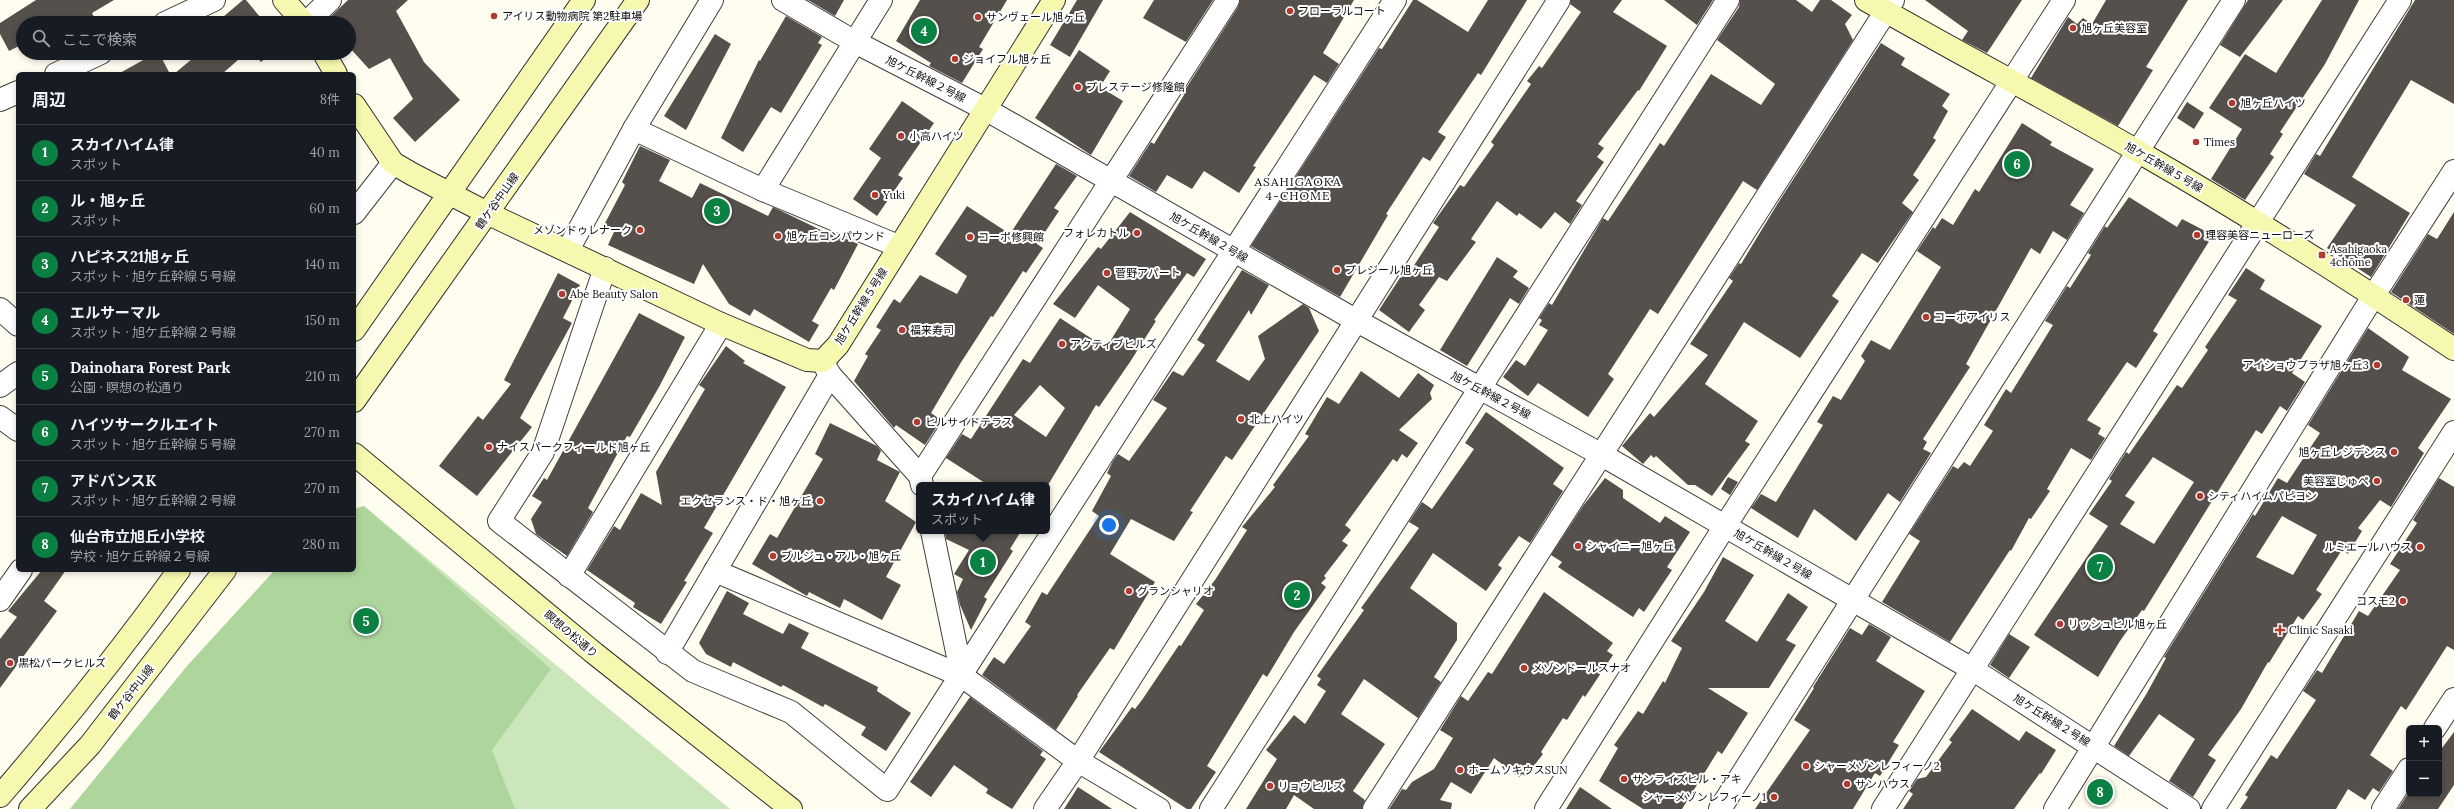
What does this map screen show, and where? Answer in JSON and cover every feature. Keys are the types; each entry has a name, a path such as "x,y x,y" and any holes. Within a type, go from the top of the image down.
{"street":[{"path":"180,16 214,0"},
{"path":"284,0 299,16"},
{"path":"313,16 330,0"},
{"path":"356,327 584,0"},
{"name":"鶴ケ谷中山線","path":"356,398 489,214 638,0"},
{"path":"568,250 634,130 712,0"},
{"name":"旭ケ丘幹線２号線","path":"783,0 855,42 985,109 1357,321 1602,455 1972,669 2189,809"},
{"path":"763,190 881,0"},
{"name":"旭ケ丘幹線５号線","path":"827,368 838,345 898,246 1054,0"},
{"path":"356,108 393,163 449,194 721,324 827,368 921,480 1228,0"},
{"path":"605,268 543,452 499,521 667,653 693,671 791,712 887,790 1235,252 1395,0"},
{"path":"1045,809 1078,761 1559,0"},
{"path":"1211,809 1481,389 1728,0"},
{"name":"旭ケ丘幹線５号線","path":"1866,0 1889,6 2012,82 2138,152 2258,223 2374,295 2454,349"},
{"path":"1546,809 1725,526 2064,0"},
{"path":"1720,809 2234,0"},
{"path":"1883,809 2400,0"},
{"path":"1374,809 1889,6"},
{"path":"60,72 86,60"},
{"path":"328,60 335,72"},
{"path":"0,100 16,93"},
{"path":"634,130 763,190 898,246"},
{"path":"356,211 393,163"},
{"path":"2055,809 2095,747 2374,295 2454,171"},
{"path":"0,309 16,323"},
{"path":"569,576 721,324"},
{"path":"667,653 715,571 827,368"},
{"path":"0,386 16,374"},
{"path":"0,417 16,429"},
{"path":"2213,809 2454,432"},
{"name":"瞑想の松通り","path":"356,456 594,654 790,809"},
{"path":"933,534 962,676"},
{"path":"715,571 962,676 1078,761 1158,809"},
{"path":"0,600 20,572"},
{"path":"0,796 117,654 178,572"},
{"name":"鶴ケ谷中山線","path":"30,809 90,745 223,572"},
{"path":"2437,725 2454,698"},
{"path":"2384,809 2406,774"}],"green space":[{"path":"364,506 730,809 70,809 188,665 273,572 356,572 356,508"},
{"path":"364,506 551,669 492,750 515,809 70,809 188,665 273,572 356,572 356,508"}],"building":[{"path":"36,0 114,0 92,13 94,16 16,16 16,48 9,51 0,34 0,23"},
{"path":"243,0 246,0 259,16 224,16"},
{"path":"348,0 408,0 396,11 424,62 460,100 415,142 393,118 413,99 390,58 369,69 356,55 356,16 331,16"},
{"path":"808,0 844,0 835,16"},
{"path":"920,0 1007,0 979,47 983,49 962,83 929,66 931,63 896,41"},
{"path":"1077,0 1103,0 1070,57 1050,45"},
{"path":"1154,0 1213,0 1186,42 1143,18"},
{"path":"1240,0 1354,0 1323,53 1339,64 1327,83 1314,75 1253,166 1256,167 1239,193 1204,171 1192,189 1167,175 1156,192 1129,176 1151,142 1154,144 1184,95 1183,93 1238,7"},
{"path":"1413,0 1417,0 1468,32 1488,0 1527,0 1481,75 1478,73 1438,132 1446,137 1430,161 1423,157 1386,214 1388,215 1340,297 1251,246 1379,48 1382,49"},
{"path":"1571,0 1622,0 1613,12 1667,46 1639,91 1638,90 1598,144 1604,148 1597,157 1604,162 1576,201 1582,205 1570,224 1555,212 1541,229 1519,213 1517,216 1497,201 1471,239 1476,242 1447,281 1439,277 1419,305 1425,310 1409,332 1379,310 1407,267 1411,270 1439,227 1433,223 1460,185 1464,187 1494,145 1491,142 1531,84 1527,81 1539,66 1542,68 1581,12 1570,4"},
{"path":"1664,0 1713,0 1697,25"},
{"path":"1740,0 1796,0 1812,12 1820,0 1831,0 1852,15 1845,24 1853,40 1757,190 1743,181 1658,314 1650,309 1608,374 1614,379 1588,417 1538,383 1528,396 1503,377 1516,360 1525,366 1548,330 1539,325 1542,320 1539,318 1549,303 1552,305 1603,218 1608,221 1660,143 1664,146 1711,74 1761,105 1775,84 1717,40 1739,7"},
{"path":"1925,0 2022,0 1987,53 1962,40 1968,31"},
{"path":"2106,0 2188,0 2146,67 2153,70 2118,126 2031,78 2068,17 2077,24 2083,18 2092,24"},
{"path":"2248,0 2283,0 2240,57 2220,45"},
{"path":"2322,0 2359,0 2325,64 2280,132 2283,134 2270,154 2274,157 2245,200 2211,179 2242,129 2209,108 2245,54 2276,73"},
{"path":"2415,0 2454,0 2454,104 2411,80 2352,177 2410,213 2371,277 2327,248 2356,205 2304,174 2316,154 2320,156"},
{"path":"786,16 822,37 818,43 822,45 781,113 771,107 743,152 721,138 759,60 760,61"},
{"path":"715,34 731,44 686,130 664,116"},
{"path":"1881,43 1905,58 1901,65 1950,94 1942,106 1948,111 1933,138 1936,140 1913,175 1919,180 1902,203 1913,212 1878,263 1862,253 1832,296 1839,301 1800,358 1744,322 1705,384 1758,421 1745,441 1750,444 1712,496 1695,485 1688,485 1656,456 1654,458 1651,455 1643,464 1622,446 1650,413 1654,417 1708,355 1690,344 1733,281 1729,278 1739,263 1741,264 1778,203"},
{"name":"プレステージ修隆館","path":"1079,50 1110,71 1100,87 1123,101 1091,155 1035,118"},
{"path":"143,60 163,60 169,72 122,72"},
{"path":"191,60 238,60 224,72 176,72"},
{"name":"小高ハイツ","path":"902,101 934,123 898,175 903,178 877,216 853,199 881,158 869,149"},
{"path":"2187,102 2204,113 2194,129 2177,118"},
{"path":"2022,123 2052,142 2050,145 2094,169 2070,205 2084,213 2067,240 2053,231 2040,254 2031,248 1966,364 1970,367 1923,439 1927,442 1923,449 1931,453 1900,502 1888,493 1856,541 1814,509 1798,538 1751,508 1761,494 1776,502 1823,425 1817,422 1833,396 1841,400 1865,361 1861,356 1871,340 1890,350 1941,267 1917,251 1933,227 1935,229 1942,218 1953,225 1975,189 1979,192"},
{"path":"640,146 670,160 659,181 692,198 700,183 768,216 773,207 827,233 828,231 858,244 834,290 831,288 812,321 819,325 809,342 754,309 750,316 729,304 703,264 694,284 608,245 614,232 603,227 625,185 622,182"},
{"path":"1056,164 1077,176 1054,208 1059,211 1037,244 1043,248 1026,273 1023,271 993,317 991,316 931,413 941,420 925,445 896,425 894,428 854,381 868,356 865,354 881,330 876,327 894,299 900,303 920,275 957,294 967,276 935,254 967,206 1010,234"},
{"path":"2129,197 2177,227 2182,219 2213,235 2153,331 2158,334 2136,368 2127,362 2087,420 2101,428 2098,434 2105,438 2091,460 2071,448 2047,489 2050,491 2031,519 2029,518 2011,551 2010,550 1950,642 1882,602 1920,541 1909,534 1953,466 1958,469 1964,462 1970,466 1993,431 1984,425 2006,389 2011,393 2053,325 2045,321 2067,286 2070,288 2091,255 2088,253 2105,226 2107,228"},
{"path":"1130,212 1206,259 1194,277 1187,273 1154,320 1156,321 1130,362 1099,407 1096,405 1050,482 983,482 946,458 962,434 971,439 1023,359 1030,363 1060,318 1106,348 1130,309 1098,285 1075,318 1053,304 1098,247 1101,249","holes":["1040,385 1065,408 1046,437 1014,415"]},
{"path":"2454,212 2454,334 2391,292 2428,234 2437,239"},
{"path":"1497,257 1518,271 1513,277 1529,288 1519,304 1510,298 1467,366 1440,350"},
{"path":"2246,268 2265,280 2260,289 2322,326 2292,373 2305,382 2287,411 2280,406 2262,434 2256,430 2144,611 2142,610 2120,641 2098,677 2034,635 2108,526 2089,514 2112,481 2109,479 2126,452 2129,454 2177,385 2182,388 2208,350 2205,347 2237,300 2228,295","holes":["2153,457 2194,482 2154,544 2120,524 2135,502 2125,496"]},
{"path":"1242,270 1269,285 1251,315 1249,310 1216,361 1249,381 1265,359 1258,336 1303,304 1309,308 1319,331 1232,460 1226,456 1190,511 1193,512 1174,541 1131,519 1110,554 1155,582 1114,650 1110,648 1077,695 1078,696 1056,730 982,675 994,657 1004,664 1031,626 1025,622 1042,592 1047,595 1099,516 1092,511 1111,476 1107,473 1113,461 1118,454 1129,461 1167,408 1153,400 1173,371 1183,376 1205,345 1197,340"},
{"path":"558,273 580,285 563,318 572,323 520,418 532,427 477,496 439,466 478,416 483,420 511,384 504,380"},
{"path":"639,313 685,337 659,387 630,437 627,436 588,508 593,512 567,556 536,534 531,519 542,502 532,496 544,478 547,480"},
{"path":"2368,328 2409,357 2402,370 2451,399 2418,448 2424,453 2391,507 2380,500 2358,528 2362,531 2348,554 2342,550 2316,590 2322,594 2303,620 2298,616 2269,663 2268,662 2241,709 2208,755 2216,760 2193,797 2169,781 2195,739 2159,714 2129,756 2114,746 2147,693 2166,658 2164,657 2253,514 2255,516 2278,478 2287,483 2320,433 2308,425","holes":["2282,516 2317,535 2293,575 2256,557"]},
{"path":"726,346 745,361 743,363 786,387 704,528 713,533 684,581 687,582 661,624 633,607 635,603 587,570 614,526 620,530 641,493 662,505 656,472 705,389 699,385"},
{"path":"1361,371 1399,398 1418,373 1434,385 1430,393 1432,399 1399,430 1418,443 1407,458 1402,454 1397,462 1393,459 1345,525 1351,530 1342,541 1348,545 1324,576 1326,578 1321,583 1326,587 1294,632 1267,677 1263,674 1207,766 1216,772 1191,809 1187,809 1099,752 1132,707 1135,709 1142,700 1179,645 1181,646 1204,610 1196,604 1215,580 1247,530 1242,527 1275,487 1273,485 1309,436 1305,434 1327,397 1339,404"},
{"path":"1486,412 1564,468 1553,484 1563,491 1530,543 1519,536 1498,565 1502,568 1486,591 1433,553 1410,588 1457,623 1457,640 1434,677 1441,682 1418,718 1364,679 1341,714 1385,744 1353,791 1365,800 1362,809 1314,809 1294,795 1286,809 1246,809 1277,759 1266,750 1294,715 1305,724 1326,691 1317,685 1321,679 1317,676 1364,610 1361,608 1419,528 1409,522 1422,502 1432,509 1474,449 1465,443"},
{"path":"830,423 877,446 881,451 877,460 900,472 885,501 916,522 886,577 901,585 882,620 844,599 840,608 809,592 807,596 752,564 770,534 777,538 823,459 815,454"},
{"path":"1728,477 1738,482 1730,495 1721,489"},
{"path":"1605,478 1623,490 1623,498 1660,523 1665,516 1690,532 1667,567 1672,570 1644,612 1639,608 1633,617 1558,567 1562,562 1551,555 1583,506"},
{"path":"2439,478 2454,487 2454,650 2447,646 2406,710 2401,706 2370,755 2393,771 2379,792 2373,788 2365,800 2348,789 2336,809 2240,809 2248,797 2245,795 2271,755 2277,759 2316,700 2303,691 2317,670 2322,673 2359,611 2368,616 2400,570 2390,564 2417,523 2413,520"},
{"path":"945,534 1019,534 1010,549 1013,551 984,597 987,599 971,630 960,605 957,592 963,579 954,574 969,550 946,539"},
{"path":"1723,557 1754,575 1725,621 1757,642 1788,593 1808,607 1786,640 1796,645 1769,688 1708,688 1748,713 1722,754 1718,751 1682,809 1643,809 1599,781 1618,748 1614,745 1638,711 1643,714 1663,681 1665,683 1682,648 1671,641 1704,592"},
{"path":"40,572 65,572 44,601 57,611 0,688 0,639 17,617 8,611"},
{"path":"727,591 749,603 743,614 783,634 789,623 809,633 801,648 878,687 877,691 911,713 886,751 861,735 866,727 825,704 823,707 783,685 781,687 733,662 731,667 706,654 699,643"},
{"path":"1544,592 1613,643 1607,651 1613,655 1585,697 1583,695 1567,720 1563,718 1541,752 1543,754 1526,776 1522,774 1519,777 1494,758 1471,794 1451,782 1440,800 1452,803 1451,809 1389,809 1402,789 1406,790 1412,782 1434,769 1453,738 1440,730 1461,696 1468,701 1488,672 1492,674"},
{"path":"1869,624 1891,637 1876,661 1925,691 1893,742 1899,745 1880,776 1875,773 1853,809 1755,809 1810,730 1794,720 1814,688 1813,687 1850,628 1862,635"},
{"path":"2009,634 2030,647 2009,678 1990,665"},
{"path":"970,697 1043,751 1040,755 1046,759 1012,809 986,793 988,789 954,765 931,797 910,782"},
{"path":"1972,709 2019,741 2026,731 2056,750 2041,774 2040,773 2014,809 1903,809 1913,794 1909,791 1917,779 1926,777 1952,742 1949,740"},
{"path":"2454,732 2454,785 2438,809 2398,809 2406,797 2442,797 2442,748"},
{"path":"1078,787 1112,809 1064,809"},
{"path":"1580,787 1612,809 1566,809"}],"place":[{"name":"フローラルコート","path":"1290,11"},
{"name":"アイリス動物病院 第2駐車場","path":"494,16"},
{"name":"サンヴェール旭ヶ丘","path":"978,17"},
{"name":"旭ヶ丘美容室","path":"2073,28"},
{"name":"エルサーマル","path":"924,31"},
{"name":"ジョイフル旭ヶ丘","path":"955,59"},
{"name":"プレステージ修隆館","path":"1078,87"},
{"name":"旭ヶ丘ハイツ","path":"2232,103"},
{"name":"小高ハイツ","path":"901,136"},
{"name":"Times","path":"2196,142"},
{"name":"ハイツサークルエイト","path":"2017,164"},
{"name":"Yuki","path":"875,195"},
{"name":"ハピネス21旭ヶ丘","path":"717,211"},
{"name":"メゾンドゥレナーク","path":"640,230"},
{"name":"フォレカトル","path":"1137,233"},
{"name":"理容美容ニューローズ","path":"2197,235"},
{"name":"旭ヶ丘コンパウンド","path":"778,236"},
{"name":"コーポ修興館","path":"970,237"},
{"name":"Asahigaoka 4chōme","path":"2322,255"},
{"name":"プレジール旭ヶ丘","path":"1337,270"},
{"name":"菅野アパート","path":"1107,273"},
{"name":"Abe Beauty Salon","path":"562,294"},
{"name":"蓮","path":"2406,300"},
{"name":"コーポアイリス","path":"1926,317"},
{"name":"福来寿司","path":"902,330"},
{"name":"アクティブヒルズ","path":"1062,344"},
{"name":"アイショウプラザ旭ヶ丘3","path":"2377,365"},
{"name":"北上ハイツ","path":"1241,419"},
{"name":"ヒルサイドテラス","path":"917,422"},
{"name":"ナイスパークフィールド旭ヶ丘","path":"489,447"},
{"name":"旭ヶ丘レジデンス","path":"2394,452"},
{"name":"美容室じゅぺ","path":"2377,481"},
{"name":"シティハイムパピヨン","path":"2200,496"},
{"name":"エクセランス・ド・旭ヶ丘","path":"820,501"},
{"name":"シャイニー旭ヶ丘","path":"1578,546"},
{"name":"ルミエールハウス","path":"2420,547"},
{"name":"ブルジュ・アル・旭ヶ丘","path":"773,556"},
{"name":"スカイハイム律","path":"983,562"},
{"name":"アドバンスK","path":"2100,567"},
{"name":"グランシャリオ","path":"1129,591"},
{"name":"ル・旭ヶ丘","path":"1297,595"},
{"name":"コスモ2","path":"2403,601"},
{"name":"Dainohara Forest Park","path":"366,621"},
{"name":"リッシュヒル旭ヶ丘","path":"2060,624"},
{"name":"Clinic Sasaki","path":"2280,630"},
{"name":"黒松パークヒルズ","path":"10,663"},
{"name":"メゾンドールスナオ","path":"1524,668"},
{"name":"シャーメゾンレフィーノ2","path":"1806,766"},
{"name":"ホームソキウスSUN","path":"1460,770"},
{"name":"サンライズヒル・アキ","path":"1624,779"},
{"name":"サンハウス","path":"1847,784"},
{"name":"リョウヒルズ","path":"1270,786"},
{"name":"仙台市立旭丘小学校","path":"2100,792"},
{"name":"シャーメゾンレフィーノ1","path":"1774,797"}],"district":[{"name":"ASAHIGAOKA 4-CHOME","path":"1298,188"}]}
